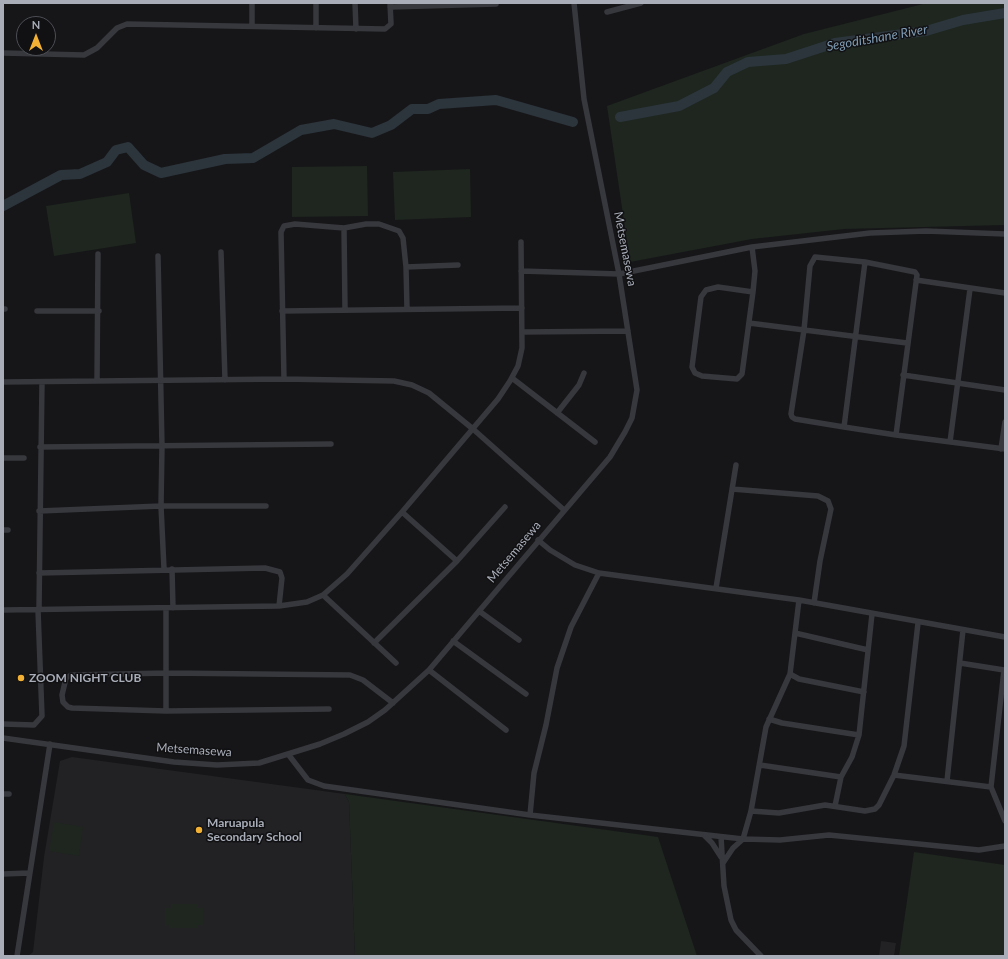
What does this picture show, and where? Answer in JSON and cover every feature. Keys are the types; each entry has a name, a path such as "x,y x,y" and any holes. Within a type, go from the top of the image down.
{"street":[{"path":"252,3 252,26"},
{"path":"316,3 316,28"},
{"path":"355,3 356,28"},
{"name":"Metsemasewa","path":"3,738 174,762 217,765 259,763 320,744 344,734 368,722 393,703 429,670 610,457 626,432 632,418 637,390 618,274 584,99 574,3"},
{"path":"607,12 641,3"},
{"path":"3,53 84,55 97,48 117,28 127,24 389,28 391,24 390,5 496,4"},
{"path":"284,379 281,238 282,229 288,225 295,224 344,228 366,224 379,224 399,231 403,238 406,267 407,309"},
{"path":"344,228 346,309"},
{"path":"521,271 618,274 752,246 870,233 926,231 1005,234"},
{"path":"3,610 279,606 307,602 323,595 347,574 402,512 498,399 512,378 518,366 522,348 521,242"},
{"path":"752,246 755,271 742,374 740,377 731,379 702,376 695,373 692,367 701,297 703,292 710,288 718,287 752,292"},
{"path":"222,252 225,380"},
{"path":"97,381 99,311 98,254"},
{"path":"158,256 162,446 161,506 164,569"},
{"path":"896,435 917,275 912,270 865,262 820,257 812,260 804,330 791,414 795,420 896,435 1003,449 1005,422"},
{"path":"844,427 865,262"},
{"path":"406,267 458,265"},
{"path":"916,280 1005,293"},
{"path":"950,442 970,289"},
{"path":"282,311 522,308"},
{"path":"37,311 99,311"},
{"path":"749,323 907,343"},
{"path":"522,332 628,331"},
{"path":"557,412 579,385 584,373"},
{"path":"903,375 1005,390"},
{"path":"512,378 595,442"},
{"path":"3,382 284,379 375,380 394,381 412,385 429,393 473,428 564,510"},
{"path":"3,724 34,725 42,716 38,573 42,382"},
{"path":"40,447 331,444"},
{"path":"3,458 24,458"},
{"path":"716,588 736,466"},
{"path":"732,489 818,496 828,500 831,510 820,562 814,603"},
{"path":"39,511 161,506 266,506"},
{"path":"374,643 457,561 505,508"},
{"path":"402,512 457,561"},
{"path":"538,540 550,550 575,565 599,572 799,600 918,623 1005,637"},
{"path":"38,573 164,569 275,569 280,572 282,578 279,606"},
{"path":"172,569 173,608"},
{"path":"530,815 534,773 546,725 557,668 570,628 599,572"},
{"path":"323,595 396,663"},
{"path":"723,862 733,848 743,839 751,812 769,719 790,674 799,600"},
{"path":"166,608 166,710"},
{"path":"479,611 519,640"},
{"path":"835,806 841,777 852,757 859,735 872,614"},
{"path":"751,812 780,813 825,805 865,812 875,809 879,805 894,775 904,746 918,623"},
{"path":"947,780 963,630"},
{"path":"795,633 868,650"},
{"path":"453,641 526,694"},
{"path":"960,663 1004,670 991,787 1005,821"},
{"path":"429,670 506,730"},
{"path":"329,709 166,710 72,708 68,707 63,702 62,695 66,678 71,675 167,673 350,675 363,680 393,703"},
{"path":"790,674 799,679 864,692"},
{"path":"769,719 782,723 859,735"},
{"path":"17,956 50,744"},
{"path":"288,754 308,780 324,786 530,815 743,839 780,840 829,835 979,850 1005,846"},
{"path":"760,765 841,777"},
{"path":"894,775 947,780 991,787"},
{"path":"704,835 719,853 723,862"},
{"path":"721,837 724,886 731,920 736,930 761,956"},
{"path":"3,874 29,873"}],"shaded area":[{"path":"927,3 1005,3 1005,225 844,229 752,239 630,262 607,106 804,34"},
{"path":"367,166 368,216 292,217 292,167"},
{"path":"470,169 471,217 395,220 393,172"},
{"path":"129,193 136,243 54,256 46,206"},
{"name":"Maruapula Secondary School","path":"72,757 345,794 349,802 355,956 28,956 33,952 44,857 60,761"},
{"path":"345,794 658,837 697,956 355,956 349,802"},
{"path":"54,822 83,827 79,856 49,851"},
{"path":"914,852 1005,865 1005,956 899,956"},
{"path":"171,904 198,904 198,908 203,908 203,925 198,925 198,928 169,928 169,925 165,925 165,908 171,908"},
{"path":"881,941 896,943 894,956 879,956"}],"waterway":[{"name":"Segoditshane River","path":"620,117 679,106 714,88 727,72 748,62 786,59 835,43 926,31 963,20 1005,13"},
{"name":"Segoditshane River","path":"3,206 61,175 80,174 107,162 116,150 128,147 144,165 161,173 225,159 253,158 301,130 334,124 372,133 391,125 412,109 428,109 439,104 496,100 573,122"}],"place":[{"name":"ZOOM NIGHT CLUB","path":"21,678"},
{"name":"Maruapula Secondary School","path":"199,830"}]}
